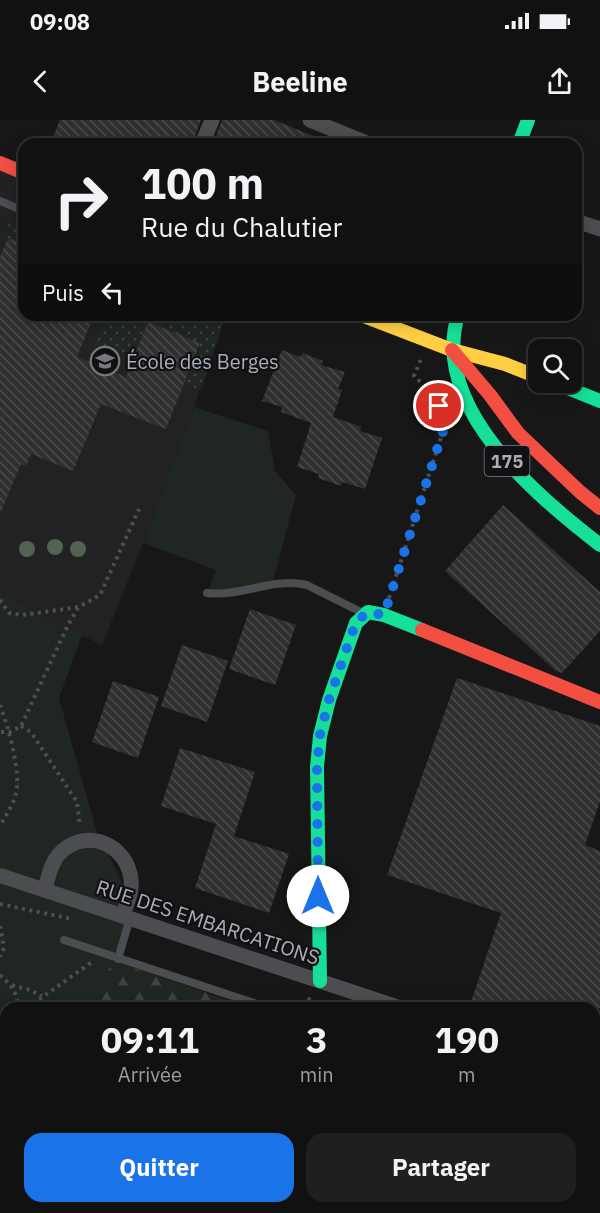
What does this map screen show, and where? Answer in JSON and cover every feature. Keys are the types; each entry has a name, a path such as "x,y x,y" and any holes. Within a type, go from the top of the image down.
{"street":[{"path":"204,138 212,120"},
{"path":"310,120 354,138"},
{"path":"521,138 528,120"},
{"path":"0,163 18,170"},
{"path":"582,223 600,229"},
{"path":"376,321 452,350 506,364 528,373"},
{"name":"175","path":"455,321 452,350 455,371 488,439 521,479 555,511 600,545"},
{"path":"452,350 518,433 572,486 600,508"},
{"path":"580,393 600,401"},
{"path":"320,981 317,766 320,735 329,700 356,622 364,614 368,612 384,615 600,702"},
{"path":"45,890 51,868 62,851 82,841 93,840 108,844 120,852 127,864 131,889 127,917"},
{"name":"RUE DES EMBARCATIONS","path":"2,876 383,1002"}],"lane":[{"path":"0,201 18,208"},
{"path":"207,593 234,594 284,583 297,583 307,585 364,614"},
{"path":"118,959 127,917"},
{"path":"64,940 251,1002"}],"path":[{"path":"384,615 445,425 439,406 427,387 414,376 428,341"},
{"path":"0,600 9,613 23,615 79,607 100,595 139,509"},
{"path":"1,732 10,732 21,726 68,625 79,607"},
{"path":"0,705 10,732 17,787 12,805 0,826"},
{"path":"21,726 31,732 77,802 82,841"},
{"path":"0,926 4,948 0,957"},
{"path":"34,1002 99,957"},
{"path":"0,975 11,985 17,1002"},
{"path":"11,985 42,996"}],"shaded area":[{"name":"École des Berges","path":"0,163 18,170 18,321 223,321 194,407 102,645 48,619 0,592"}],"green space":[{"path":"13,223 18,225 18,242 8,238 8,225"},
{"path":"105,321 224,321 201,390 184,384 200,343 131,364 94,347"},
{"path":"194,407 268,431 275,471 296,495 272,585 207,593 216,570 143,543"},
{"path":"0,592 82,635 59,698 99,840 123,886 131,925 127,941 105,976 98,1002 0,1002"},
{"path":"0,922 25,935 131,967 233,1002 124,1001 0,1002"}],"building":[{"path":"60,120 201,120 194,138 52,138"},
{"path":"222,120 274,120 318,138 215,138"},
{"path":"8,238 18,242 18,321 92,321 77,357 126,377 148,322 200,343 166,429 101,404 73,471 31,454 26,466 21,464 0,514 0,257"},
{"path":"282,350 301,357 302,353 323,361 321,365 345,372 338,389 342,390 333,417 361,427 360,431 382,438 365,489 342,482 341,486 318,478 319,474 297,467 311,423 281,412 282,407 262,401"},
{"path":"503,505 600,592 600,631 562,673 556,671 445,571"},
{"path":"250,609 296,625 275,685 229,669"},
{"path":"182,645 228,661 207,722 161,706"},
{"path":"457,678 600,726 600,801 585,845 600,851 600,1002 471,1002 501,913 387,875"},
{"path":"113,681 159,697 138,758 92,742"},
{"path":"180,748 255,772 234,836 289,854 269,913 195,888 216,824 161,806"}],"traffic: fast":[{"path":"521,138 528,120"},
{"path":"457,321 453,350 459,383 474,415 494,446 520,475 574,525 600,545"},
{"path":"580,393 600,401"},
{"path":"320,981 317,767 320,736 329,700 356,623 368,612 384,615 422,630"}],"traffic: slow":[{"path":"377,321 452,350 505,364 528,373"}],"traffic: jam":[{"path":"0,163 18,170"},
{"path":"452,350 518,433 600,508"},
{"path":"422,630 600,702"}],"place":[{"name":"École des Berges","path":"105,361"}],"route":[{"path":"318,896 317,766 320,735 329,700 356,622 368,612 384,615 445,425 439,406"}]}
